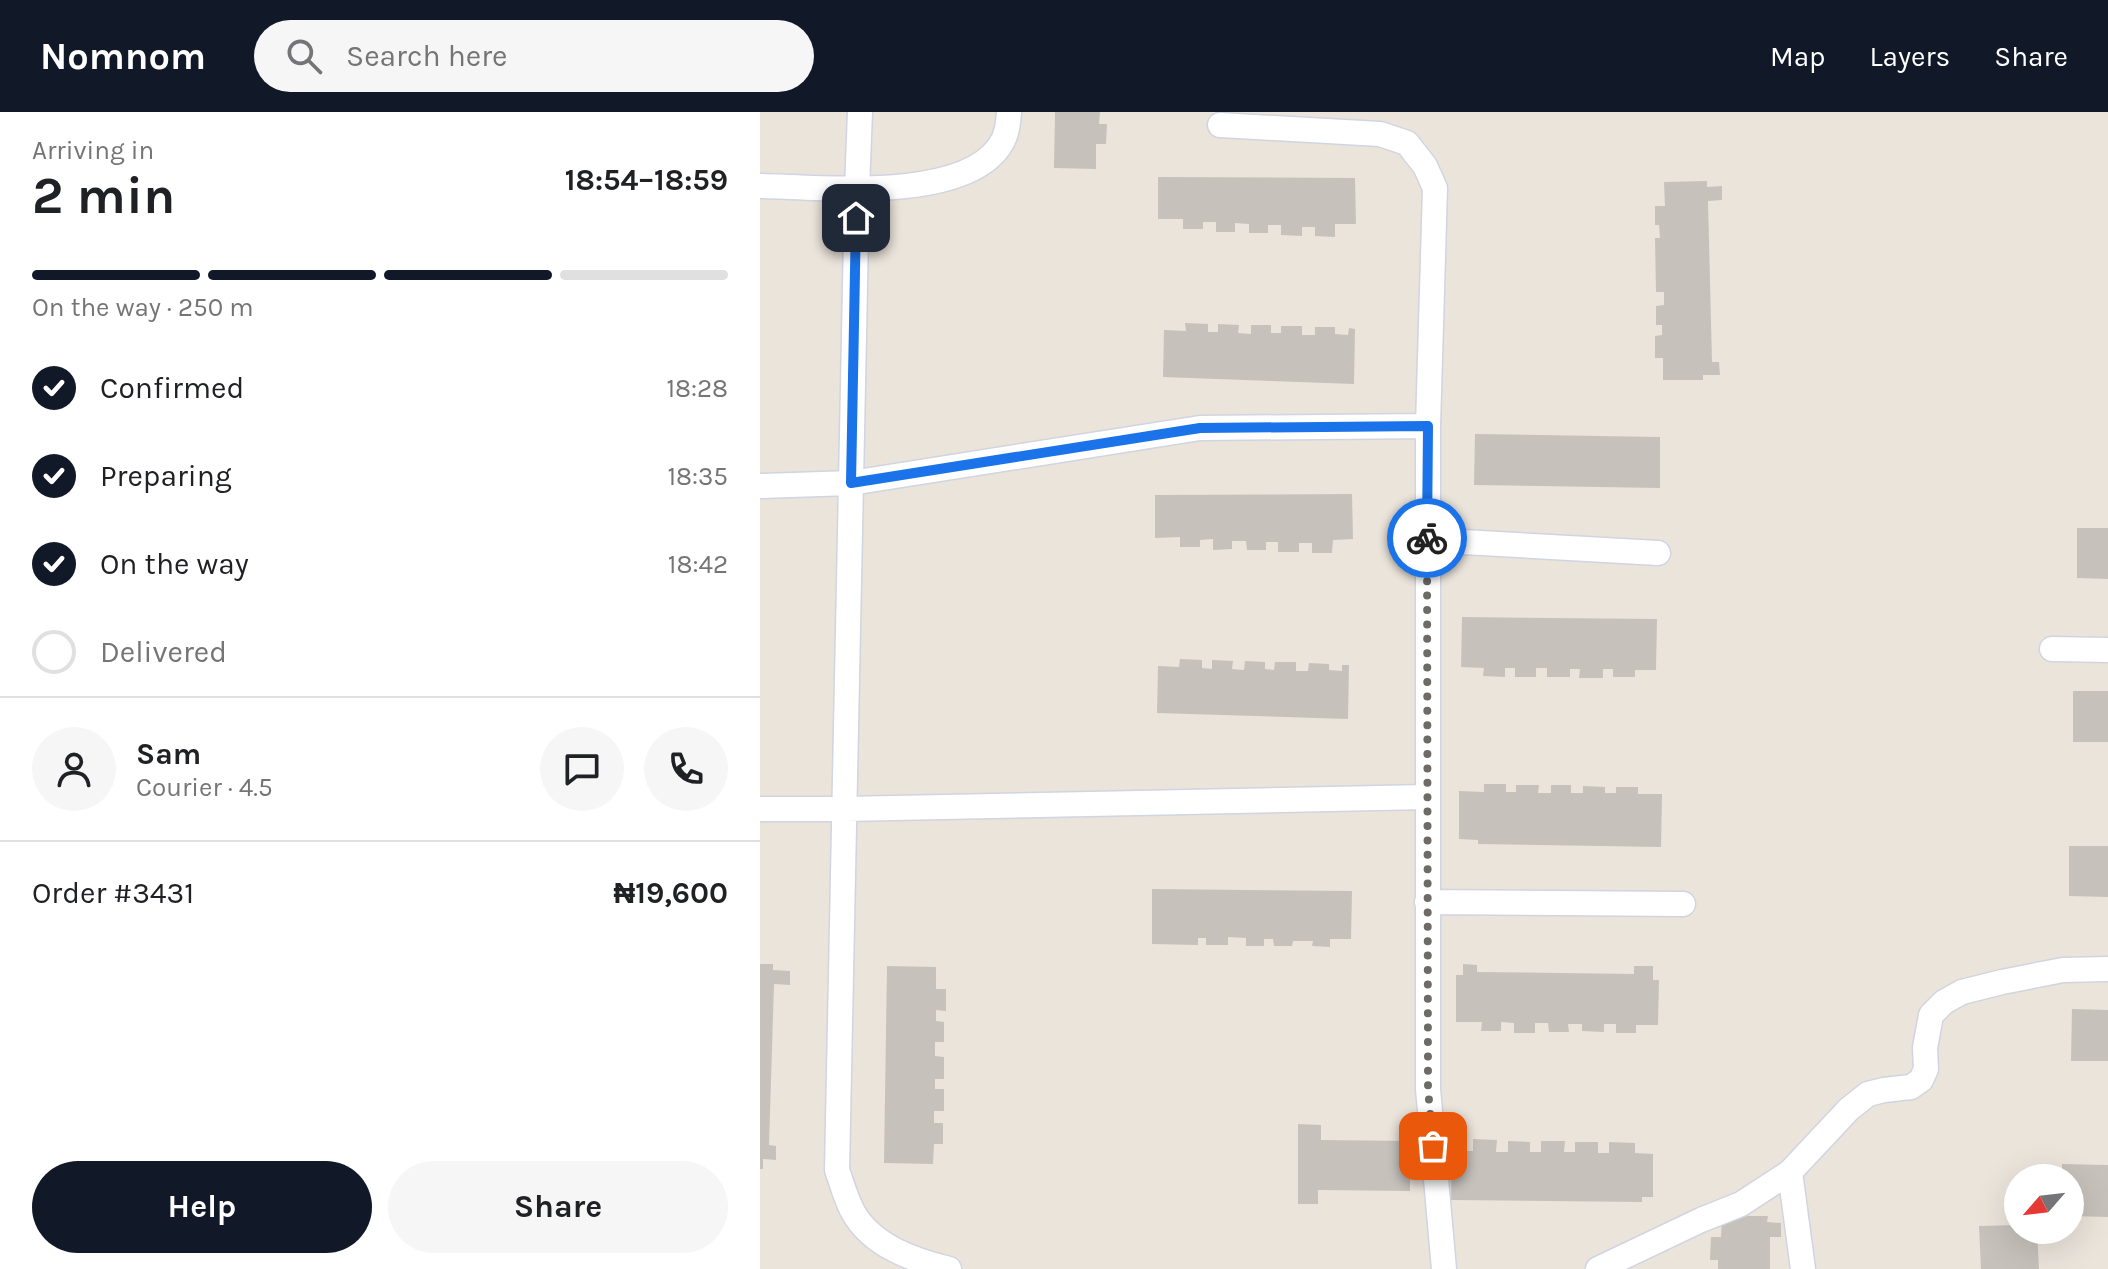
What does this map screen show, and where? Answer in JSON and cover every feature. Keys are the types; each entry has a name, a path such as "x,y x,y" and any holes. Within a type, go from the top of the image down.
{"street":[{"path":"860,112 837,1170 854,1213 878,1241 902,1254 949,1269"},
{"path":"760,186 917,186 961,175 986,161 999,147 1008,129 1009,112"},
{"path":"1220,125 1380,134 1407,143 1425,166 1435,188 1427,540 1428,1089 1444,1269"},
{"path":"760,486 851,483 1200,428 1428,426"},
{"path":"1427,540 1658,553"},
{"path":"2052,649 2108,650"},
{"path":"760,809 1426,797"},
{"path":"1427,902 1683,904"},
{"path":"1598,1269 1741,1204 1790,1172 1849,1109 1868,1094 1911,1087 1921,1080 1926,1069 1925,1048 1931,1015 1944,1002 1962,992 2002,982 2063,970 2108,969"},
{"path":"1790,1172 1803,1269"}],"building":[{"path":"1055,112 1100,112 1099,124 1107,124 1106,144 1096,144 1096,169 1054,168"},
{"path":"1158,177 1355,178 1356,224 1335,224 1335,237 1315,236 1315,227 1302,227 1302,236 1281,235 1281,225 1268,225 1268,233 1249,233 1249,224 1235,223 1235,232 1216,232 1216,222 1203,222 1203,229 1183,229 1183,219 1158,219"},
{"path":"1707,181 1707,187 1722,186 1722,200 1708,201 1712,362 1719,362 1720,375 1703,375 1703,380 1663,380 1663,358 1655,358 1655,336 1662,335 1662,325 1656,325 1656,306 1664,305 1664,292 1656,292 1655,238 1660,238 1659,225 1655,225 1655,206 1665,206 1664,182"},
{"path":"1185,323 1208,324 1208,332 1218,332 1218,324 1239,325 1238,333 1251,334 1251,325 1271,325 1271,333 1281,333 1281,326 1302,326 1302,335 1315,335 1315,327 1335,327 1335,334 1348,335 1349,328 1355,329 1354,384 1163,377 1164,330 1186,331"},
{"path":"1475,434 1660,437 1660,488 1474,485"},
{"path":"1352,494 1353,539 1333,540 1332,553 1312,553 1312,543 1299,543 1299,552 1278,552 1278,542 1266,542 1266,550 1247,550 1246,541 1232,541 1232,549 1213,550 1213,539 1200,540 1200,547 1180,547 1180,537 1155,538 1155,495"},
{"path":"2077,528 2108,528 2108,579 2077,578"},
{"path":"1462,617 1657,619 1656,670 1635,670 1635,677 1613,677 1613,669 1603,669 1603,678 1579,678 1580,669 1570,669 1570,677 1547,677 1547,668 1536,668 1536,677 1515,677 1515,668 1505,668 1505,677 1483,676 1484,668 1461,667"},
{"path":"1180,659 1202,660 1202,668 1212,669 1212,660 1233,661 1232,669 1244,670 1245,661 1265,662 1265,669 1274,670 1275,662 1296,662 1296,671 1308,671 1309,663 1329,664 1329,670 1342,671 1342,665 1349,665 1348,719 1157,713 1158,666 1179,667"},
{"path":"2073,691 2108,691 2108,742 2073,742"},
{"path":"1484,784 1506,784 1506,792 1516,792 1516,785 1539,785 1538,793 1551,793 1551,785 1571,785 1571,793 1583,793 1583,786 1605,787 1605,793 1616,793 1616,787 1638,787 1638,794 1662,794 1661,847 1478,844 1478,840 1459,839 1459,791 1484,792"},
{"path":"2069,846 2108,846 2108,897 2069,896"},
{"path":"1152,889 1352,891 1351,939 1330,939 1330,947 1312,946 1313,941 1293,941 1292,946 1274,946 1273,939 1264,939 1264,946 1246,946 1246,938 1228,937 1228,945 1206,945 1206,938 1198,938 1198,945 1152,944"},
{"path":"760,964 773,964 773,970 790,971 790,985 774,984 769,1145 776,1146 776,1160 763,1159 763,1169 760,1169"},
{"path":"1463,964 1477,965 1477,972 1634,974 1634,966 1653,966 1653,980 1659,980 1658,1025 1636,1025 1636,1033 1616,1033 1616,1024 1604,1024 1604,1032 1582,1031 1582,1024 1568,1024 1569,1032 1549,1032 1548,1023 1535,1023 1535,1033 1514,1033 1514,1023 1501,1022 1501,1031 1481,1031 1482,1022 1456,1022 1456,975 1463,975"},
{"path":"887,966 936,967 936,989 946,989 946,1011 936,1010 936,1021 944,1022 944,1042 935,1042 935,1056 944,1057 944,1079 935,1079 935,1089 944,1089 944,1111 934,1111 934,1123 943,1123 943,1144 934,1144 933,1164 884,1163"},
{"path":"2072,1009 2108,1010 2108,1061 2071,1061"},
{"path":"1298,1124 1321,1125 1321,1140 1410,1141 1410,1191 1318,1190 1318,1204 1298,1204"},
{"path":"1473,1139 1497,1140 1496,1152 1508,1152 1508,1141 1530,1142 1530,1152 1541,1152 1541,1141 1565,1141 1564,1152 1575,1152 1575,1142 1598,1142 1598,1153 1609,1153 1609,1142 1635,1143 1635,1153 1653,1154 1653,1197 1642,1197 1642,1202 1451,1200 1452,1151 1473,1151"},
{"path":"2084,1164 2108,1165 2108,1217 2084,1216"},
{"path":"1722,1216 1768,1216 1767,1222 1781,1223 1781,1237 1770,1237 1770,1269 1718,1269 1718,1260 1710,1260 1711,1237 1721,1237"},
{"path":"2004,1225 2004,1244 2038,1244 2039,1269 1981,1269 1979,1226"}],"way so far":[{"path":"1427,538 1428,1089 1433,1146"}],"route":[{"path":"856,218 851,483 1200,428 1428,426 1427,538"}]}
